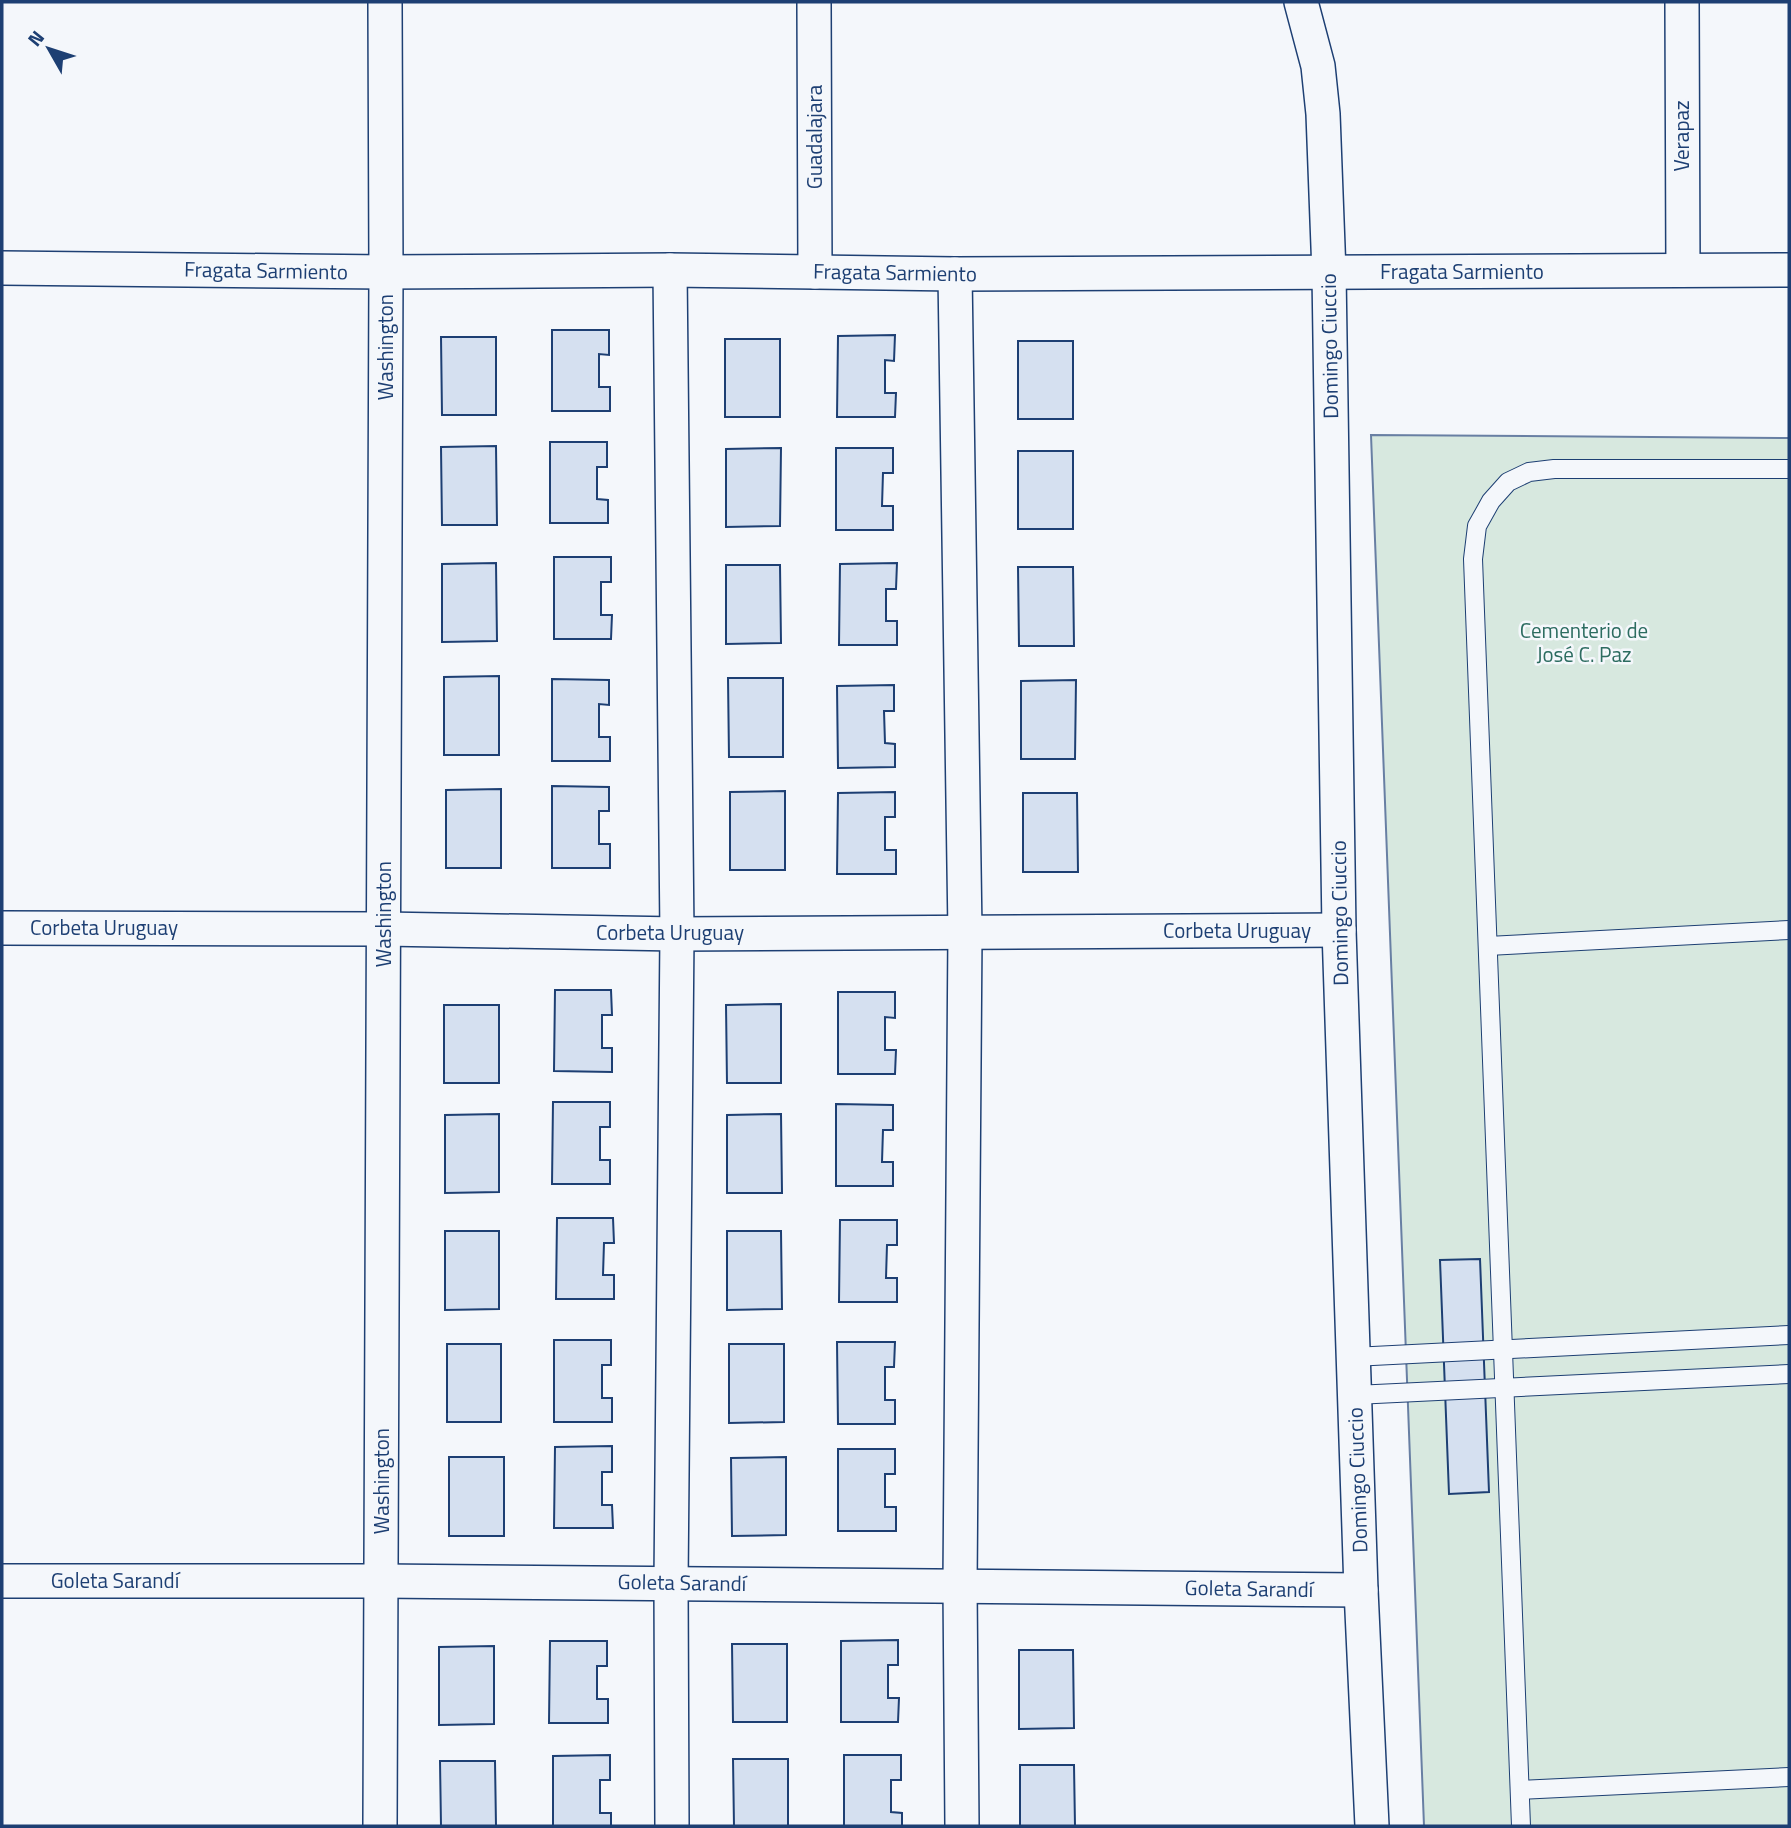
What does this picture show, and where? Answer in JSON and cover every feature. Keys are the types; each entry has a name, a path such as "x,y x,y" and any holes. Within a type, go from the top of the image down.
{"street":[{"name":"Washington","path":"380,1826 387,272 385,2"},
{"name":"Guadalajara","path":"814,2 815,272"},
{"name":"Domingo Ciuccio","path":"1301,2 1318,66 1323,114 1329,273 1339,930 1361,1590 1372,1826"},
{"name":"Verapaz","path":"1682,2 1683,270"},
{"name":"Fragata Sarmiento","path":"2,268 387,272 670,270 955,274 1789,270"},
{"path":"670,270 677,934 671,1583 672,1826"},
{"path":"955,274 965,932 960,1586 962,1826"},
{"name":"Corbeta Uruguay","path":"2,928 384,929 677,934 1339,930"},
{"name":"Goleta Sarandí","path":"2,1581 381,1581 1361,1590"}],"lane":[{"path":"1521,1826 1473,559 1477,526 1491,501 1508,482 1529,472 1554,469 1789,469"},
{"path":"1488,946 1789,930"},
{"path":"1353,1357 1789,1335"},
{"path":"1355,1395 1789,1374"},
{"path":"1520,1790 1789,1777"}],"green space":[{"name":"Cementerio de José C. Paz","path":"1371,435 1789,438 1789,1826 1424,1826"}],"building":[{"path":"552,330 609,330 609,355 599,354 599,387 610,387 610,411 552,411"},
{"path":"895,335 894,361 885,360 885,393 896,393 895,417 837,417 838,336"},
{"path":"441,337 496,337 496,415 442,415"},
{"path":"725,339 780,339 780,417 725,417"},
{"path":"1018,341 1073,341 1073,419 1018,419"},
{"path":"550,442 607,442 607,467 597,467 597,499 608,500 608,523 550,523"},
{"path":"496,446 497,525 442,525 441,447"},
{"path":"781,448 780,526 726,527 726,449"},
{"path":"836,448 893,448 893,473 883,473 882,506 893,506 893,530 836,530"},
{"path":"1018,451 1073,451 1073,529 1018,529"},
{"path":"554,557 611,557 611,582 601,582 601,615 612,615 611,639 554,639"},
{"path":"496,563 497,641 442,642 442,564"},
{"path":"897,563 896,589 886,589 886,621 897,621 897,645 839,645 840,564"},
{"path":"726,565 780,565 781,643 726,644"},
{"path":"1018,567 1073,567 1074,646 1019,646"},
{"path":"499,676 499,755 444,755 444,677"},
{"path":"728,678 783,678 783,757 729,757"},
{"path":"552,679 609,680 609,705 599,704 599,737 610,737 610,761 552,761"},
{"path":"1076,680 1075,759 1021,759 1021,681"},
{"path":"894,685 894,711 884,711 885,743 895,744 895,767 838,768 837,686"},
{"path":"552,786 609,787 609,811 599,811 599,844 610,844 610,868 552,868"},
{"path":"501,789 501,868 446,868 446,790"},
{"path":"785,791 785,870 730,870 730,792"},
{"path":"895,792 895,817 885,817 885,850 896,850 896,874 837,874 838,793"},
{"path":"1023,793 1077,793 1078,872 1023,872"},
{"path":"555,990 611,990 612,1015 602,1015 602,1048 612,1048 612,1072 554,1071"},
{"path":"838,992 895,992 895,1018 885,1017 885,1050 896,1050 895,1074 838,1074"},
{"path":"781,1004 781,1083 727,1083 726,1005"},
{"path":"444,1005 499,1005 499,1083 444,1083"},
{"path":"553,1102 610,1102 610,1127 600,1127 600,1160 610,1160 610,1184 552,1184"},
{"path":"836,1104 893,1105 893,1130 883,1130 882,1162 893,1162 893,1186 836,1186"},
{"path":"499,1114 499,1192 445,1193 445,1115"},
{"path":"781,1114 782,1193 727,1193 727,1115"},
{"path":"557,1218 613,1218 614,1243 604,1243 603,1275 614,1275 614,1299 556,1299"},
{"path":"840,1220 897,1220 897,1245 887,1245 886,1278 897,1278 897,1302 839,1302"},
{"path":"445,1231 499,1231 499,1309 445,1310"},
{"path":"727,1231 781,1231 782,1309 727,1310"},
{"path":"1480,1259 1489,1492 1449,1494 1440,1260"},
{"path":"554,1340 611,1340 611,1365 602,1365 602,1398 612,1398 612,1422 554,1422"},
{"path":"837,1342 895,1342 894,1367 885,1367 885,1400 895,1400 895,1424 838,1424"},
{"path":"447,1344 501,1344 501,1422 447,1422"},
{"path":"729,1344 784,1344 784,1422 729,1423"},
{"path":"612,1446 612,1472 602,1472 602,1505 612,1505 613,1528 554,1528 555,1447"},
{"path":"838,1449 895,1449 895,1474 885,1474 885,1507 896,1507 896,1531 838,1531"},
{"path":"449,1457 504,1457 504,1536 449,1536"},
{"path":"786,1457 786,1535 732,1536 731,1458"},
{"path":"898,1640 898,1665 888,1665 888,1698 899,1698 898,1722 841,1722 841,1641"},
{"path":"550,1641 607,1641 607,1666 597,1666 597,1699 608,1699 608,1723 549,1723"},
{"path":"732,1644 787,1644 787,1722 733,1722"},
{"path":"494,1646 494,1724 439,1725 439,1647"},
{"path":"1019,1650 1073,1650 1074,1728 1019,1729"},
{"path":"610,1755 610,1780 600,1780 600,1813 611,1813 611,1826 553,1826 553,1756"},
{"path":"844,1755 901,1755 901,1780 891,1780 891,1812 902,1813 902,1826 844,1826"},
{"path":"733,1759 788,1759 788,1826 734,1826"},
{"path":"440,1761 495,1761 496,1826 441,1826"},
{"path":"1020,1765 1074,1765 1075,1826 1020,1826"}]}
